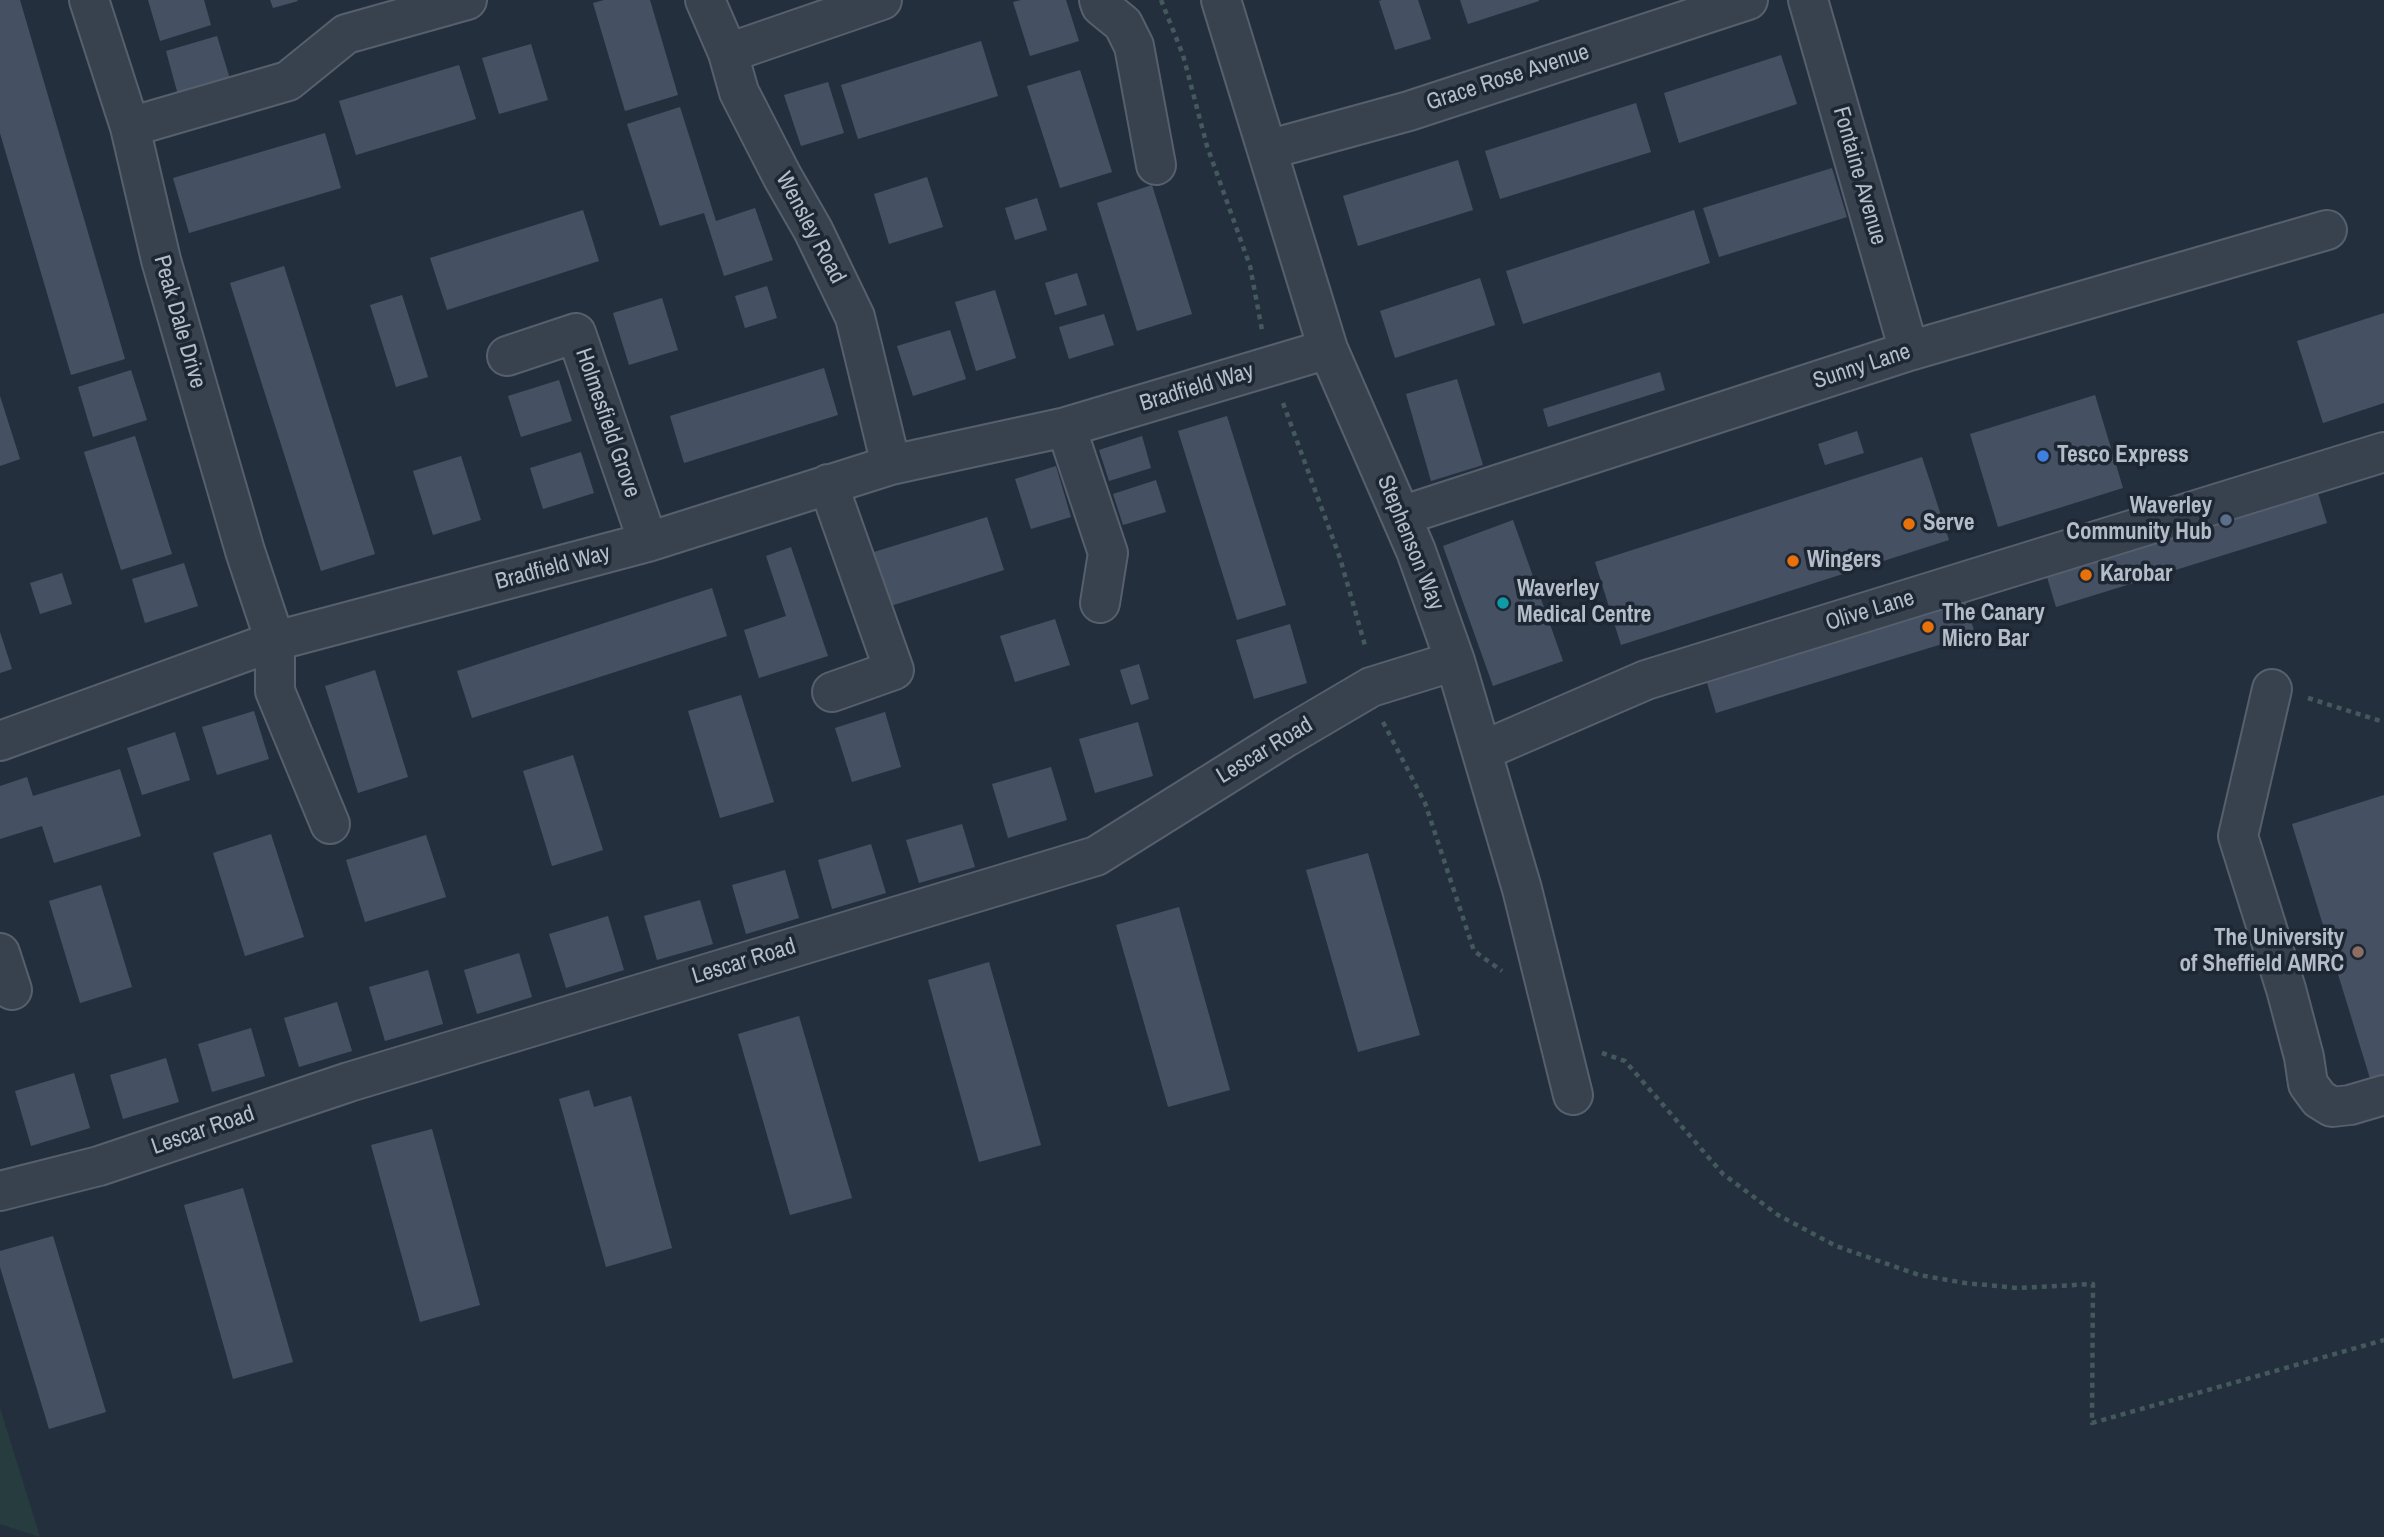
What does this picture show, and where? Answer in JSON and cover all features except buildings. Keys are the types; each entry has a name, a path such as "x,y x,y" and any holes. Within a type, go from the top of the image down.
{"street":[{"name":"Peak Dale Drive","path":"89,0 130,127 161,260 245,551 275,641"},
{"path":"130,127 288,81 346,34 467,0"},
{"name":"Wensley Road","path":"705,0 728,53 739,92 813,230 855,317 891,465"},
{"path":"728,53 882,0"},
{"path":"1099,0 1101,6 1123,24 1134,46 1156,165"},
{"name":"Stephenson Way","path":"1221,0 1328,349 1416,551 1455,661 1522,889 1573,1095"},
{"name":"Grace Rose Avenue","path":"1267,150 1409,111 1748,0"},
{"name":"Fontaine Avenue","path":"1808,0 1909,351"},
{"name":"Sunny Lane","path":"1401,516 1909,351 2327,230"},
{"name":"Holmesfield Grove","path":"506,356 576,333 648,542"},
{"name":"Bradfield Way","path":"0,741 275,641 648,542 891,465 1066,427 1328,349"},
{"path":"1066,427 1108,552 1100,603"},
{"name":"Olive Lane","path":"1482,751 1646,680 2384,452"},
{"path":"828,484 894,670 832,692"},
{"path":"275,641 275,691 330,824"},
{"name":"Lescar Road","path":"0,1191 100,1166 349,1082 1096,856 1371,687 1455,661"},
{"path":"2285,692 2238,836 2286,989 2304,1057 2308,1084 2319,1099 2332,1107 2384,1095"},
{"path":"0,953 12,990"}],"path":[{"path":"1161,0 1183,55 1207,146 1250,266 1269,367 1340,558 1365,640 1371,687 1386,730 1425,803 1474,951 1555,1021 1625,1061 1723,1174 1778,1215 1836,1246 1919,1275 2018,1288 2093,1284 2092,1423 2384,1340"},
{"path":"2285,692 2384,722"}],"green space":[{"path":"0,1408 40,1537 0,1524"}],"place":[{"name":"Tesco Express","path":"2043,456"},
{"name":"Waverley Community Hub","path":"2226,520"},
{"name":"Serve","path":"1909,524"},
{"name":"Wingers","path":"1793,561"},
{"name":"Karobar","path":"2086,575"},
{"name":"Waverley Medical Centre","path":"1503,603"},
{"name":"The Canary Micro Bar","path":"1928,627"},
{"name":"The University of Sheffield AMRC","path":"2358,952"}]}
